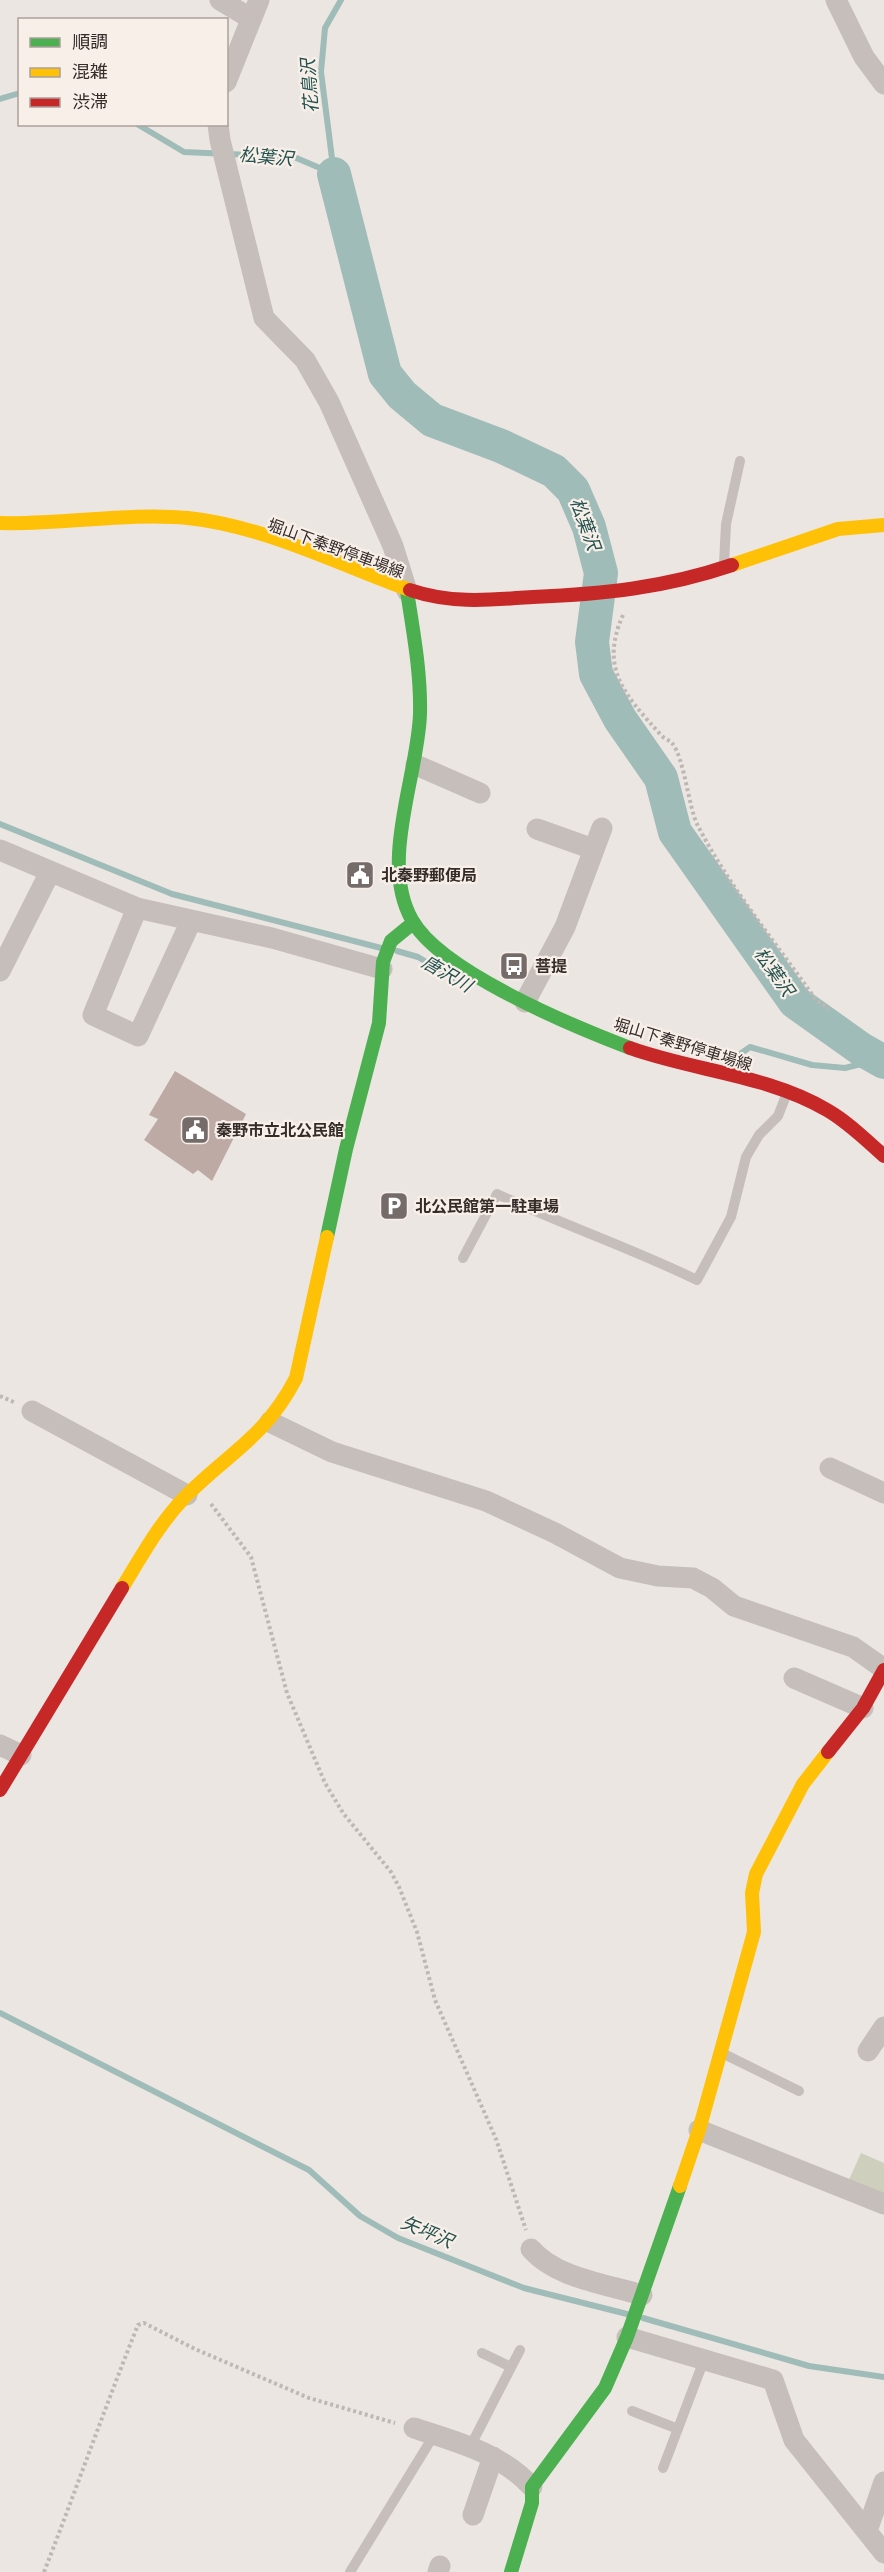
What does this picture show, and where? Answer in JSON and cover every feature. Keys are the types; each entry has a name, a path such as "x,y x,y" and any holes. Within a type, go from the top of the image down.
{"street":[{"path":"220,0 254,9 228,77"},
{"path":"836,0 864,57 884,84"},
{"path":"219,132 264,318 305,360 329,402 393,546 406,591 441,600 465,601 618,592 687,580 838,529 884,525"},
{"name":"堀山下秦野停車場線","path":"0,523 51,524 188,517 218,523 292,548 373,576 406,591 420,696 416,765 400,862 403,894 413,923 435,947 525,1002 594,1034 667,1060 787,1092 818,1105 849,1124 884,1156"},
{"path":"416,765 480,793"},
{"path":"525,1002 565,927 602,828"},
{"path":"537,829 593,849"},
{"path":"0,850 137,908 383,965"},
{"path":"0,971 50,872"},
{"path":"137,908 93,1015 138,1036 191,921"},
{"path":"0,1790 156,1532 191,1491 249,1445 270,1422 285,1401 296,1378 346,1149 379,1023 383,965 391,941 413,923"},
{"path":"32,1411 191,1491"},
{"path":"270,1422 332,1452 486,1501 555,1533 620,1568 658,1576 693,1578 712,1588 734,1606 853,1647 884,1670 863,1708 803,1784 756,1874 752,1893 754,1932 721,2053 699,2130 627,2337 605,2388 532,2487 532,2503 512,2572"},
{"path":"830,1468 884,1493"},
{"path":"794,1678 863,1708"},
{"path":"0,1745 21,1755"},
{"path":"868,2051 884,2026"},
{"path":"699,2130 884,2204"},
{"path":"531,2249 540,2259 558,2269 640,2299"},
{"path":"627,2337 773,2380 794,2440 884,2553"},
{"path":"414,2428 493,2457 517,2471 532,2487"},
{"path":"473,2515 493,2457"},
{"path":"867,2530 884,2482"}],"lane":[{"path":"724,568 726,524 740,461"},
{"path":"463,1258 497,1194 540,1214 637,1251 697,1280 731,1216 746,1157 759,1135 778,1116 787,1092"},
{"path":"721,2053 799,2091"},
{"path":"470,2447 520,2350"},
{"path":"482,2353 510,2367"},
{"path":"663,2468 704,2360"},
{"path":"632,2411 678,2429"},
{"path":"350,2572 434,2435"}],"path":[{"path":"618,592 625,610 613,637 613,666 622,687 663,737 672,744 689,791 696,823 720,864 816,1000 829,1009"},
{"path":"191,1491 239,1539 251,1557 286,1694 325,1783 343,1813 391,1872 399,1887 417,1932 435,2000 496,2139 520,2205 531,2249"},
{"path":"44,2572 88,2460 109,2396 138,2325 144,2323 195,2349 309,2398 414,2428"}],"green space":[{"path":"861,2153 884,2163 884,2195 848,2182"}],"building":[{"name":"秦野市立北公民館","path":"175,1071 246,1114 212,1181 198,1170 193,1174 144,1140 158,1119 149,1115"}],"waterway":[{"name":"花鳥沢","path":"334,174 321,72 325,28 341,0"},
{"name":"松葉沢","path":"0,99 18,94"},
{"name":"松葉沢","path":"140,126 184,152 294,157 334,174"},
{"name":"松葉沢","path":"334,174 385,374 402,395 432,420 501,446 554,471 573,490 589,527 601,573 592,642 596,674 620,719 661,778 675,832 795,1002 861,1049 884,1062"},
{"name":"唐沢川","path":"0,824 172,894 381,948"},
{"name":"唐沢川","path":"397,951 418,957 457,980"},
{"name":"唐沢川","path":"726,1064 750,1047 812,1065 845,1068 877,1060"},
{"name":"矢坪沢","path":"0,2013 309,2170 360,2216 398,2238 524,2288 627,2314"},
{"name":"矢坪沢","path":"643,2318 809,2366 884,2377"}],"traffic: fast":[{"path":"407,591 418,667 420,714 418,738 403,818 399,872 403,897 412,920 427,940 479,978 544,1012 630,1048"},
{"path":"327,1237 346,1149 379,1023 383,962 391,941 413,923"},
{"path":"511,2572 532,2503 532,2487 605,2388 627,2337 680,2186"}],"traffic: slow":[{"path":"0,523 118,517 188,518 216,522 273,537 410,590"},
{"path":"732,565 838,529 884,525"},
{"path":"122,1588 175,1508 200,1482 245,1444 272,1416 284,1399 296,1378 327,1237"},
{"path":"680,2186 699,2130 754,1932 752,1893 756,1874 803,1784 828,1752"}],"traffic: jam":[{"path":"410,590 440,597 471,600 584,594 658,584 732,565"},
{"path":"630,1048 756,1081 804,1098 842,1120 884,1156"},
{"path":"0,1790 122,1588"},
{"path":"828,1752 863,1708 884,1670"}],"place":[{"name":"北秦野郵便局","path":"360,875"},
{"name":"菩提","path":"514,966"},
{"name":"秦野市立北公民館","path":"195,1130"},
{"name":"北公民館第一駐車場","path":"394,1206"}]}
